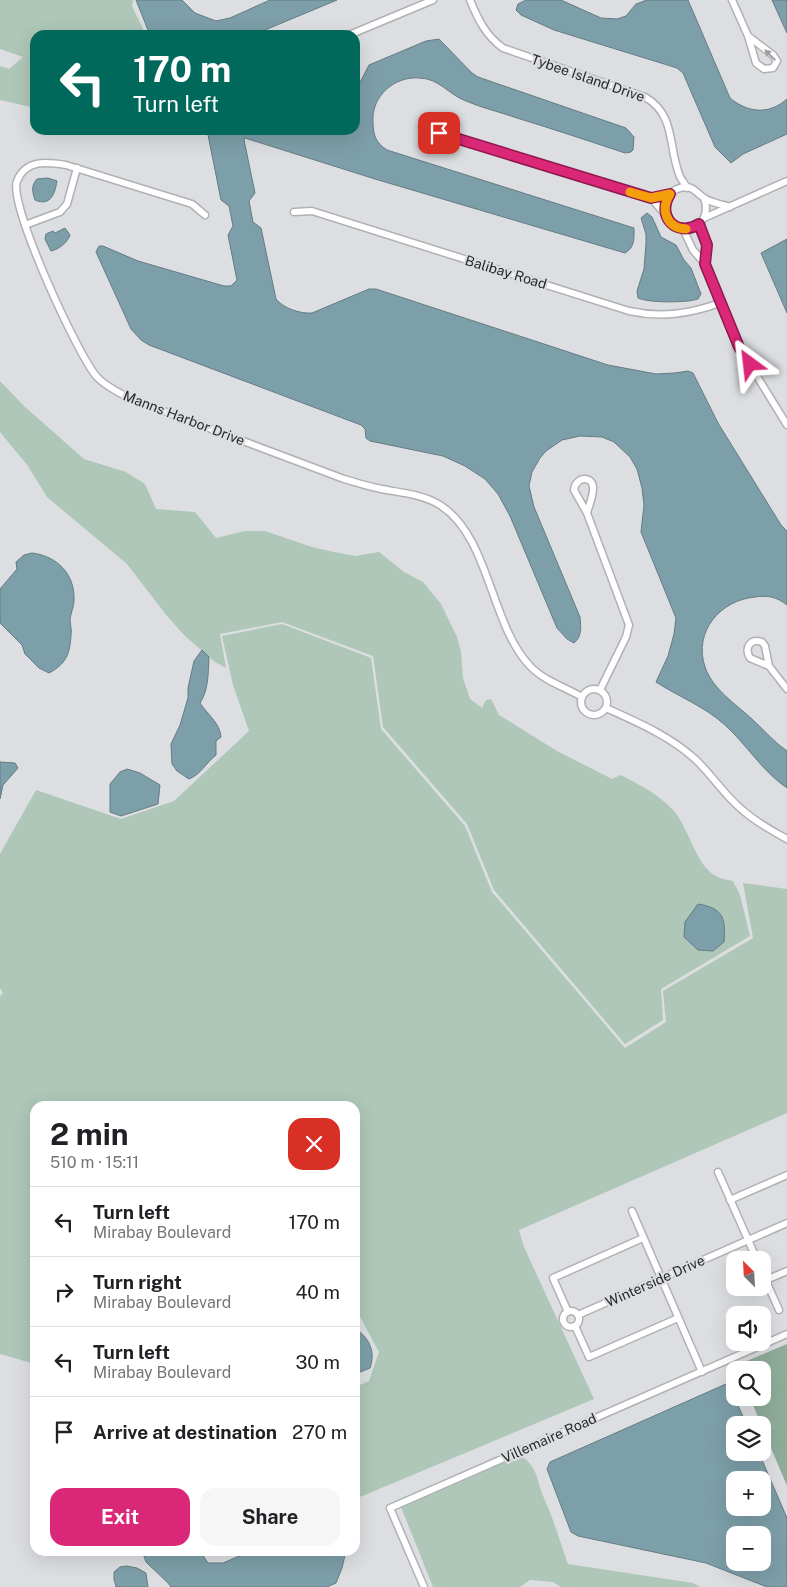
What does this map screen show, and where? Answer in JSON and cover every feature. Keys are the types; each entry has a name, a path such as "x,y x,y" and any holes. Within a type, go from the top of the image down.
{"street":[{"path":"360,30 433,0"},
{"name":"Tybee Island Drive","path":"470,0 482,27 489,37 503,48 645,97 654,102 668,123 679,176 687,188"},
{"path":"732,0 748,36 756,63 764,69 773,68 777,61 773,55 748,36"},
{"path":"422,127 651,198 672,224 683,229 689,229 699,224 704,218 787,181"},
{"name":"Manns Harbor Drive","path":"205,216 192,204 66,164 46,162 32,164 22,172 16,183 16,194 29,237 81,353 97,377 112,389 129,398 344,478 376,488 422,497 439,504 455,516 469,537 510,637 520,655 531,668 547,679 582,697"},
{"path":"25,226 60,212 68,204 77,168"},
{"name":"Tybee Island Drive","path":"673,192 679,176"},
{"path":"651,198 687,188 700,193 704,198 706,204 704,218"},
{"path":"665,214 665,207 673,192"},
{"path":"704,198 730,207"},
{"name":"Balibay Road","path":"294,212 312,211 629,311 656,316 700,310 720,303"},
{"path":"699,224 707,247 705,264"},
{"path":"683,229 695,252 705,264 739,347 787,425"},
{"path":"695,252 707,247"},
{"path":"587,513 594,488 587,479 581,479 577,482 574,490 587,513 630,625 600,690"},
{"path":"769,666 787,689"},
{"path":"588,690 600,690 606,696 608,704 606,708 600,714 587,713 582,705 582,697 588,690"},
{"path":"606,708 668,739 694,758 713,776 738,806 759,823 787,839"},
{"path":"718,1172 753,1251"},
{"path":"730,1200 787,1175"},
{"path":"632,1211 702,1372"},
{"name":"Winterside Drive","path":"578,1315 787,1223"},
{"path":"568,1312 553,1278 643,1238"},
{"path":"771,1278 787,1271"},
{"path":"771,1292 779,1310"},
{"path":"568,1312 574,1312 578,1315 579,1320 574,1326 567,1326 564,1322 564,1316 568,1312"},
{"path":"574,1326 588,1357 678,1318"},
{"name":"Villemaire Road","path":"424,1587 390,1508 787,1334"}],"green space":[{"path":"0,0 133,0 132,6 144,30 30,30 30,107 0,100 0,66 9,69 23,57 0,49"},
{"path":"0,381 24,406 84,459 126,472 145,484 156,509 195,512 216,538 245,531 265,531 312,547 355,556 379,552 404,572 423,582 441,604 457,637 461,652 463,678 470,699 482,708 486,700 491,699 499,715 557,751 612,779 621,775 661,799 679,818 699,857 710,872 723,879 733,881 740,895 750,936 661,989 663,1020 625,1044 494,890 467,824 383,727 373,656 282,622 220,634 226,668 215,662 185,636 167,616 127,564 47,497 28,466 0,432"},
{"path":"282,624 371,658 381,729 465,826 492,892 625,1048 666,1022 663,991 753,938 743,883 787,889 787,1113 519,1230 524,1247 594,1399 360,1497 360,1385 369,1381 379,1352 360,1317 360,1101 30,1101 30,1363 0,1354 0,996 3,993 0,988 0,854 36,790 121,819 174,801 249,731 233,685 222,636"},
{"path":"787,1344 787,1486 771,1448 771,1416 758,1416 753,1406 771,1406 771,1361 747,1361"},
{"path":"520,1455 534,1470 568,1564 693,1583 700,1587 561,1587 553,1582 530,1580 520,1587 433,1587 401,1507"}],"water":[{"path":"136,0 182,0 195,13 216,21 230,18 270,0 337,0 265,30 148,30"},
{"path":"526,0 561,0 601,18 617,19 626,16 636,4 647,0 688,0 730,98 744,107 759,110 773,108 787,99 787,134 743,154 731,163 715,147 683,73 677,68 554,30 521,15 516,10 518,4"},
{"path":"772,0 787,0 787,33 786,31"},
{"path":"439,39 478,77 626,128 634,137 633,150 625,153 478,106 460,98 432,81 419,78 401,80 393,84 380,96 373,113 373,122 375,135 380,144 387,150 634,228 631,248 625,253 375,179 245,138 255,193 249,201 253,222 261,228 276,299 292,310 312,313 369,289 376,289 608,365 656,374 688,371 693,373 718,423 781,525 787,531 787,605 776,598 764,596 743,599 731,604 721,611 707,630 703,641 702,654 705,667 719,690 787,751 787,788 762,766 717,718 656,682 668,656 676,618 641,532 644,505 637,469 630,457 614,442 602,437 580,436 562,440 546,451 540,458 532,472 529,486 534,507 580,617 580,635 574,643 567,639 557,628 510,516 498,494 485,479 465,466 443,456 370,441 366,438 365,429 361,425 149,345 141,340 131,329 96,252 99,246 138,261 224,286 231,286 237,280 228,235 233,226 229,206 221,200 208,135 360,135 360,82 369,65 426,41"},
{"path":"48,178 57,181 51,198 45,202 35,200 33,189 35,182 37,179"},
{"path":"647,213 652,217 661,237 676,245 691,268 701,294 698,299 668,302 638,298 637,291 644,269 646,243 646,234 641,218"},
{"path":"65,228 70,235 69,238 57,249 51,251 45,239 46,234 53,231 55,233"},
{"path":"787,239 787,313 761,253"},
{"path":"32,553 57,562 68,574 74,591 74,602 70,619 70,648 63,662 49,673 39,668 25,654 22,645 0,623 0,589 17,569 16,562 24,555"},
{"path":"202,650 209,657 207,687 200,703 216,723 221,737 216,741 216,755 196,775 189,779 177,771 172,764 171,744 180,725 188,698 188,688 194,661"},
{"path":"0,762 15,763 18,768 3,785 0,799"},
{"path":"127,769 140,773 160,785 158,804 121,816 110,812 110,784 120,772"},
{"path":"698,904 718,911 723,920 724,942 713,951 698,950 684,937 685,922"},
{"path":"360,1332 370,1345 372,1351 370,1368 360,1372"},
{"path":"726,1384 726,1406 738,1406 743,1416 726,1416 726,1461 762,1461 767,1471 726,1471 726,1516 771,1516 771,1481 787,1518 787,1587 767,1587 726,1571 771,1571 771,1526 726,1526 726,1571 706,1563 578,1536 571,1532 547,1469 550,1462"},
{"path":"144,1556 203,1556 208,1563 223,1563 239,1556 345,1556 336,1583 327,1587 171,1587 146,1562"},
{"path":"120,1567 137,1568 146,1573 148,1587 116,1587 114,1572"}],"slow traffic":[{"path":"630,192 651,198 670,194 666,200 665,214 672,224 686,229"}],"route":[{"path":"439,133 651,198 670,194 666,200 665,207 665,214 668,220 683,229 689,229 699,224 707,245 705,264 739,347 750,364"}]}
